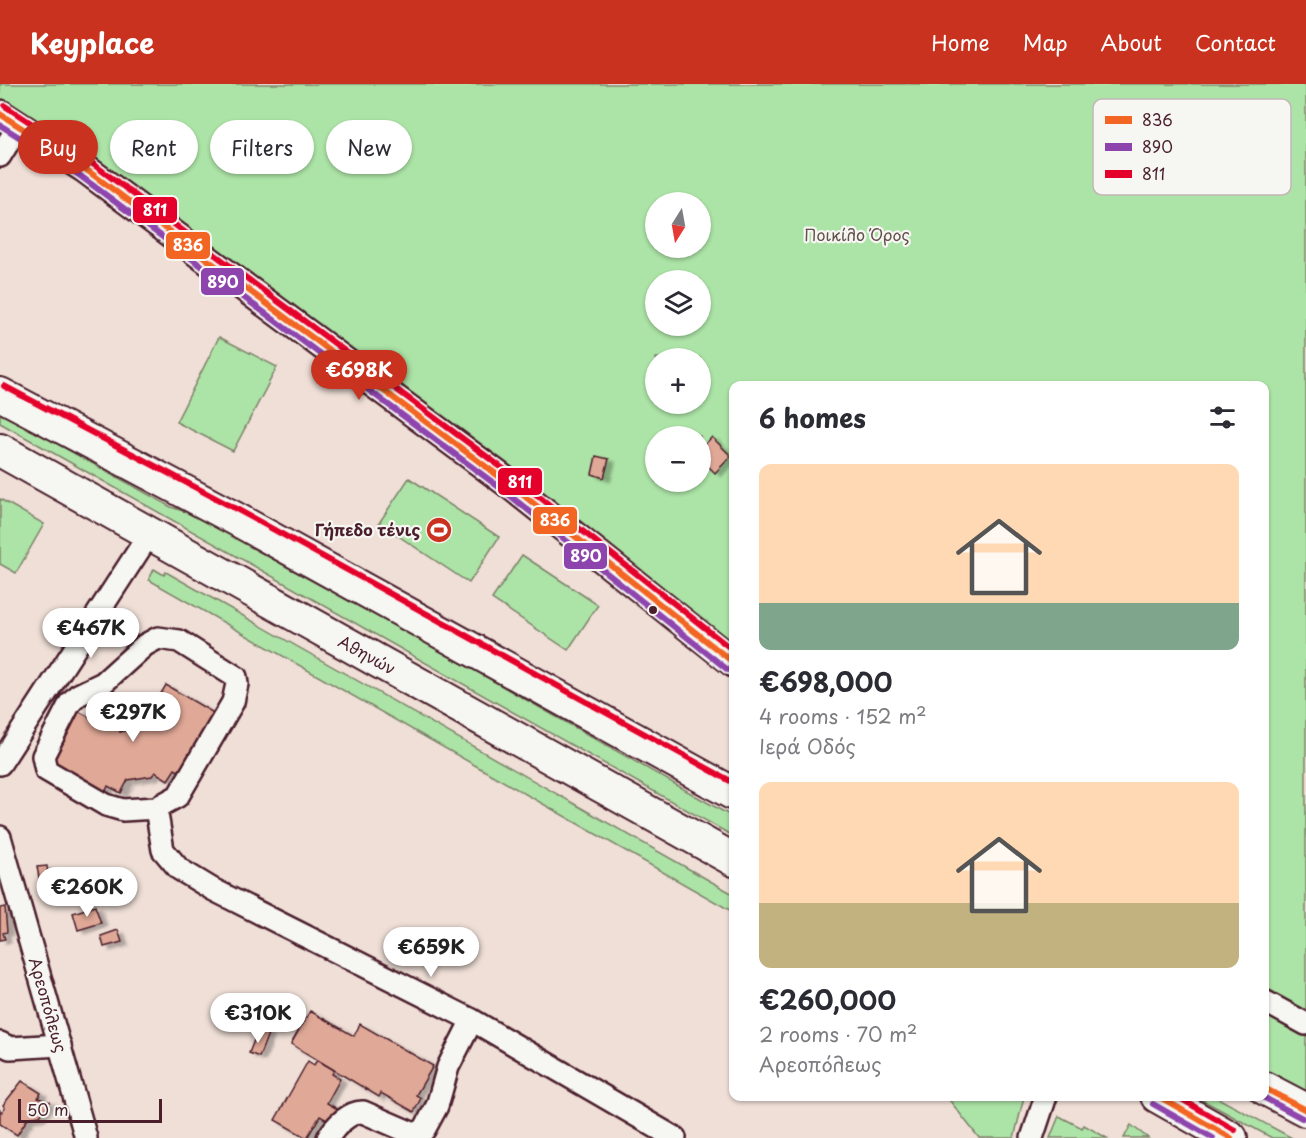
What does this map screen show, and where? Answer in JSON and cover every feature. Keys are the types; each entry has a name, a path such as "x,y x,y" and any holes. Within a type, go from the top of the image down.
{"highway":[{"path":"0,394 236,519 729,791"},
{"name":"Αθηνών","path":"0,450 729,857"},
{"path":"1269,1091 1306,1110"},
{"path":"1166,1101 1231,1138"}],"main road":[{"path":"9,119 84,168 508,483 729,659"}],"street":[{"path":"0,156 9,119"},
{"path":"0,764 150,533"},
{"path":"158,638 178,641 236,677 237,684 233,702 178,796 156,808 123,810 106,805 46,770 43,756 70,704 78,695 103,683 146,645 158,638"},
{"path":"156,808 163,850 179,869 212,889 472,1020 675,1138"},
{"name":"Αρεοπόλεως","path":"0,837 86,1138"},
{"path":"1269,1004 1306,1024"},
{"path":"328,1138 342,1121 357,1111 414,1134 424,1130 437,1106 448,1067 472,1020"},
{"path":"0,1043 10,1048 60,1045"},
{"path":"1032,1138 1044,1101"}],"green space":[{"name":"Ποικίλο Όρος","path":"0,84 1306,84 1306,1092 1269,1071 1269,381 729,381 729,660 80,174 98,174 98,120 18,120 18,127 0,114"},
{"path":"219,337 277,367 233,451 176,422"},
{"path":"0,412 171,507 207,519 729,815 729,834 0,423"},
{"name":"Γήπεδο τένις","path":"409,478 499,537 469,583 379,523"},
{"path":"0,499 44,524 16,573 0,564"},
{"path":"522,555 598,605 568,650 492,599"},
{"path":"154,569 164,575 166,572 729,892 729,910 149,580"},
{"path":"950,1101 1023,1101 1014,1138 979,1138"},
{"path":"1204,1101 1223,1101 1292,1138 1272,1138"},
{"path":"1059,1116 1082,1128 1084,1125 1107,1138 1050,1138"},
{"path":"1131,1125 1148,1138 1124,1138"}],"building":[{"path":"712,437 729,454 729,458 715,473 711,469"},
{"path":"596,456 609,459 604,478 592,474"},
{"path":"166,685 217,715 182,773 175,769 168,780 155,772 152,776 128,780 121,793 108,786 105,793 47,760 76,710 97,721 100,715 108,713 116,717 120,732 138,727 133,711 138,704 145,703 153,707"},
{"path":"47,866 49,882 40,883 37,867"},
{"path":"95,906 101,923 78,930 73,913"},
{"path":"5,907 7,932 3,933 5,939 0,940 0,908"},
{"path":"118,930 122,942 104,947 101,936"},
{"path":"310,1011 354,1036 360,1024 433,1066 416,1095 421,1098 414,1112 381,1093 379,1097 291,1044"},
{"path":"258,1030 268,1034 259,1057 249,1053"},
{"path":"317,1060 334,1070 332,1074 340,1079 327,1103 341,1111 334,1124 320,1116 307,1138 275,1120 308,1061 314,1065"},
{"path":"22,1081 41,1093 38,1098 50,1102 40,1116 28,1118 17,1135 0,1124 0,1110 2,1112 5,1107 3,1105"}],"transit line":[{"name":"811","path":"5,106 89,161 513,476 729,647"},
{"name":"836","path":"0,114 84,168 508,483 729,659"},
{"name":"890","path":"0,125 79,175 503,490 728,670"},
{"name":"811","path":"4,386 240,511 729,780"},
{"name":"836","path":"1269,1091 1306,1110"},
{"name":"890","path":"1269,1100 1302,1118"},
{"name":"836","path":"1167,1101 1231,1138"},
{"name":"811","path":"1185,1101 1235,1130"},
{"name":"890","path":"1153,1104 1213,1138"}],"place":[{"name":"Γήπεδο τένις","path":"439,530"}]}
